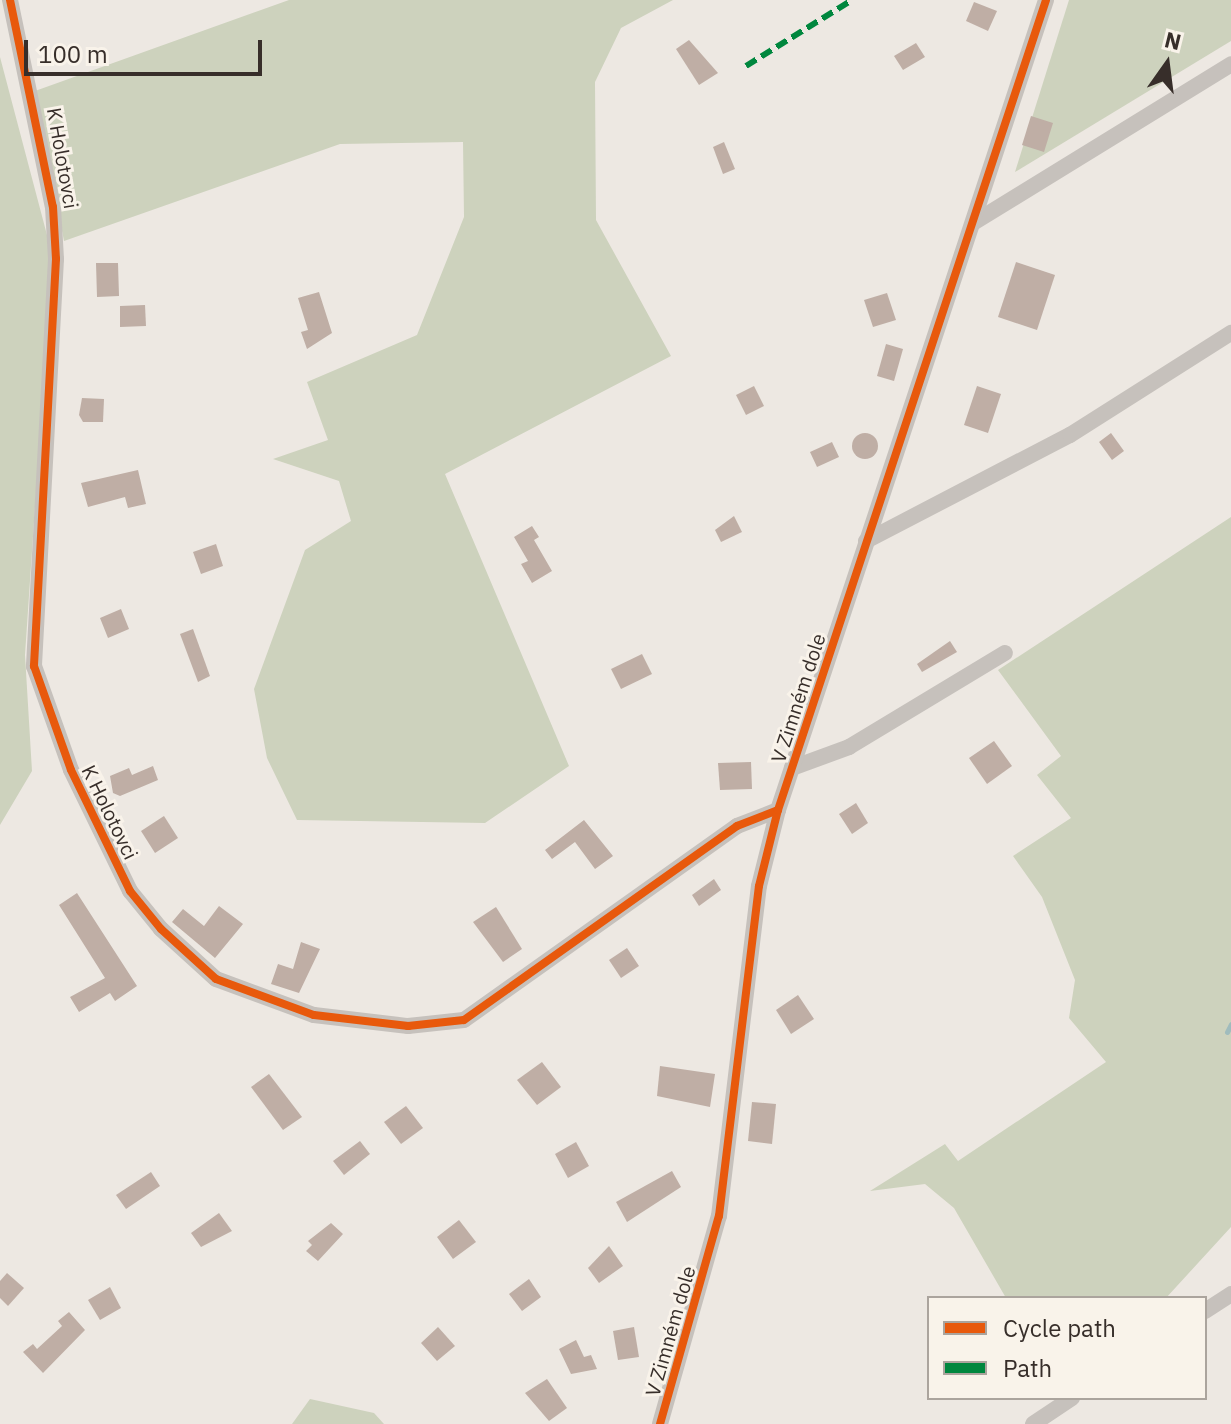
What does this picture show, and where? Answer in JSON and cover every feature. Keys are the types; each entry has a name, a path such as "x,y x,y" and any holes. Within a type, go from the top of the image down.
{"street":[{"name":"K Holotovci","path":"10,0 53,207 56,259 34,666 71,770 130,891 161,929 216,979 314,1015 408,1026 464,1020 737,826 778,810"},
{"name":"V Zimném dole","path":"660,1424 719,1216 759,886 778,810 1046,0"},
{"path":"973,223 1231,64"},
{"path":"866,541 1070,435 1231,333"},
{"name":"V Zimném dole","path":"792,768 849,747 1005,653"},
{"path":"1207,1310 1231,1294"},
{"path":"1033,1424 1069,1400"}],"green space":[{"path":"289,0 673,0 621,28 595,82 596,220 671,356 445,474 569,766 485,823 297,820 267,758 254,689 305,550 351,521 339,481 273,459 328,440 307,382 417,335 464,217 463,142 340,144 64,241 35,91"},
{"path":"1069,0 1231,0 1231,41 1015,172"},
{"path":"0,57 52,254 25,655 32,771 0,825"},
{"path":"1231,517 1231,1227 1168,1296 1005,1296 954,1208 925,1184 870,1191 945,1144 958,1161 1106,1062 1069,1018 1075,980 1042,897 1013,856 1071,818 1037,775 1061,756 998,670"},
{"path":"310,1399 374,1413 384,1424 292,1424"}],"building":[{"path":"974,2 997,11 988,31 966,21"},
{"path":"689,40 718,73 699,85 676,49"},
{"path":"916,43 925,57 903,70 894,56"},
{"path":"1031,116 1053,123 1044,152 1022,145"},
{"path":"724,142 735,169 723,174 713,147"},
{"path":"1016,262 1055,275 1037,330 998,317"},
{"path":"96,263 118,263 119,296 97,297"},
{"path":"319,292 332,333 307,349 301,332 308,330 298,298"},
{"path":"887,293 896,320 873,327 864,300"},
{"path":"145,305 146,326 120,327 120,306"},
{"path":"886,344 903,349 894,381 877,376"},
{"path":"754,386 764,406 746,415 736,395"},
{"path":"977,386 1001,394 988,433 964,425"},
{"path":"82,398 104,399 103,422 83,422 79,415"},
{"path":"865,433 874,437 878,446 874,455 865,459 856,455 852,446 856,437"},
{"path":"1111,433 1124,451 1112,460 1099,442"},
{"path":"832,442 839,457 817,467 810,452"},
{"path":"138,470 146,504 128,508 125,497 88,507 81,483"},
{"path":"734,516 742,532 721,542 715,530"},
{"path":"532,526 539,537 534,540 552,571 532,583 521,564 528,561 514,537"},
{"path":"216,544 223,566 201,574 193,552"},
{"path":"121,609 129,629 108,638 100,618"},
{"path":"193,629 210,676 198,682 180,634"},
{"path":"950,641 957,652 922,672 917,664"},
{"path":"642,654 652,674 621,689 611,669"},
{"path":"994,741 1012,766 987,784 969,758"},
{"path":"751,762 752,789 720,790 718,763"},
{"path":"153,766 158,780 120,796 113,793 110,776 129,768 132,775"},
{"path":"856,803 868,823 852,834 839,814"},
{"path":"164,816 178,838 155,853 141,831"},
{"path":"584,820 613,856 595,869 575,842 552,859 545,850"},
{"path":"714,879 721,890 699,906 692,895"},
{"path":"77,893 137,986 115,1001 110,993 79,1012 70,997 105,978 59,905"},
{"path":"219,906 243,924 215,958 172,922 183,909 204,926"},
{"path":"496,907 522,949 503,962 473,922"},
{"path":"301,942 320,949 299,993 271,984 278,964 293,969"},
{"path":"627,948 639,966 621,978 609,960"},
{"path":"798,995 814,1019 791,1034 776,1010"},
{"path":"542,1062 561,1087 537,1105 517,1080"},
{"path":"660,1066 715,1074 710,1107 657,1096"},
{"path":"269,1074 302,1117 283,1130 251,1087"},
{"path":"752,1102 776,1104 772,1144 748,1141"},
{"path":"406,1106 423,1128 401,1144 384,1122"},
{"path":"360,1141 370,1154 344,1175 333,1161"},
{"path":"576,1142 589,1166 568,1178 555,1154"},
{"path":"672,1171 681,1187 627,1222 616,1202"},
{"path":"151,1172 160,1186 126,1209 116,1195"},
{"path":"219,1213 232,1231 201,1247 191,1233"},
{"path":"459,1220 476,1242 453,1259 437,1237"},
{"path":"331,1223 343,1234 318,1261 306,1251 312,1245 308,1241"},
{"path":"609,1246 623,1266 599,1283 588,1268"},
{"path":"7,1273 24,1288 8,1306 0,1298 0,1281"},
{"path":"529,1279 541,1297 522,1311 509,1294"},
{"path":"110,1287 121,1308 100,1320 88,1300"},
{"path":"69,1312 85,1330 43,1373 23,1352 33,1344 37,1349 62,1326 58,1321"},
{"path":"438,1327 455,1346 437,1361 421,1343"},
{"path":"634,1327 639,1357 618,1360 613,1331"},
{"path":"576,1340 584,1357 591,1355 597,1369 571,1374 559,1349"},
{"path":"547,1379 567,1408 549,1421 525,1393"}],"waterway":[{"path":"1227,1032 1231,1024"}],"marked path":[{"path":"746,66 852,0"}],"cycle path":[{"path":"10,0 53,207 56,259 34,666 71,770 130,891 161,929 216,979 314,1015 408,1026 464,1020 737,826 778,810"},
{"path":"660,1424 719,1216 759,886 778,810 1046,0"}]}
